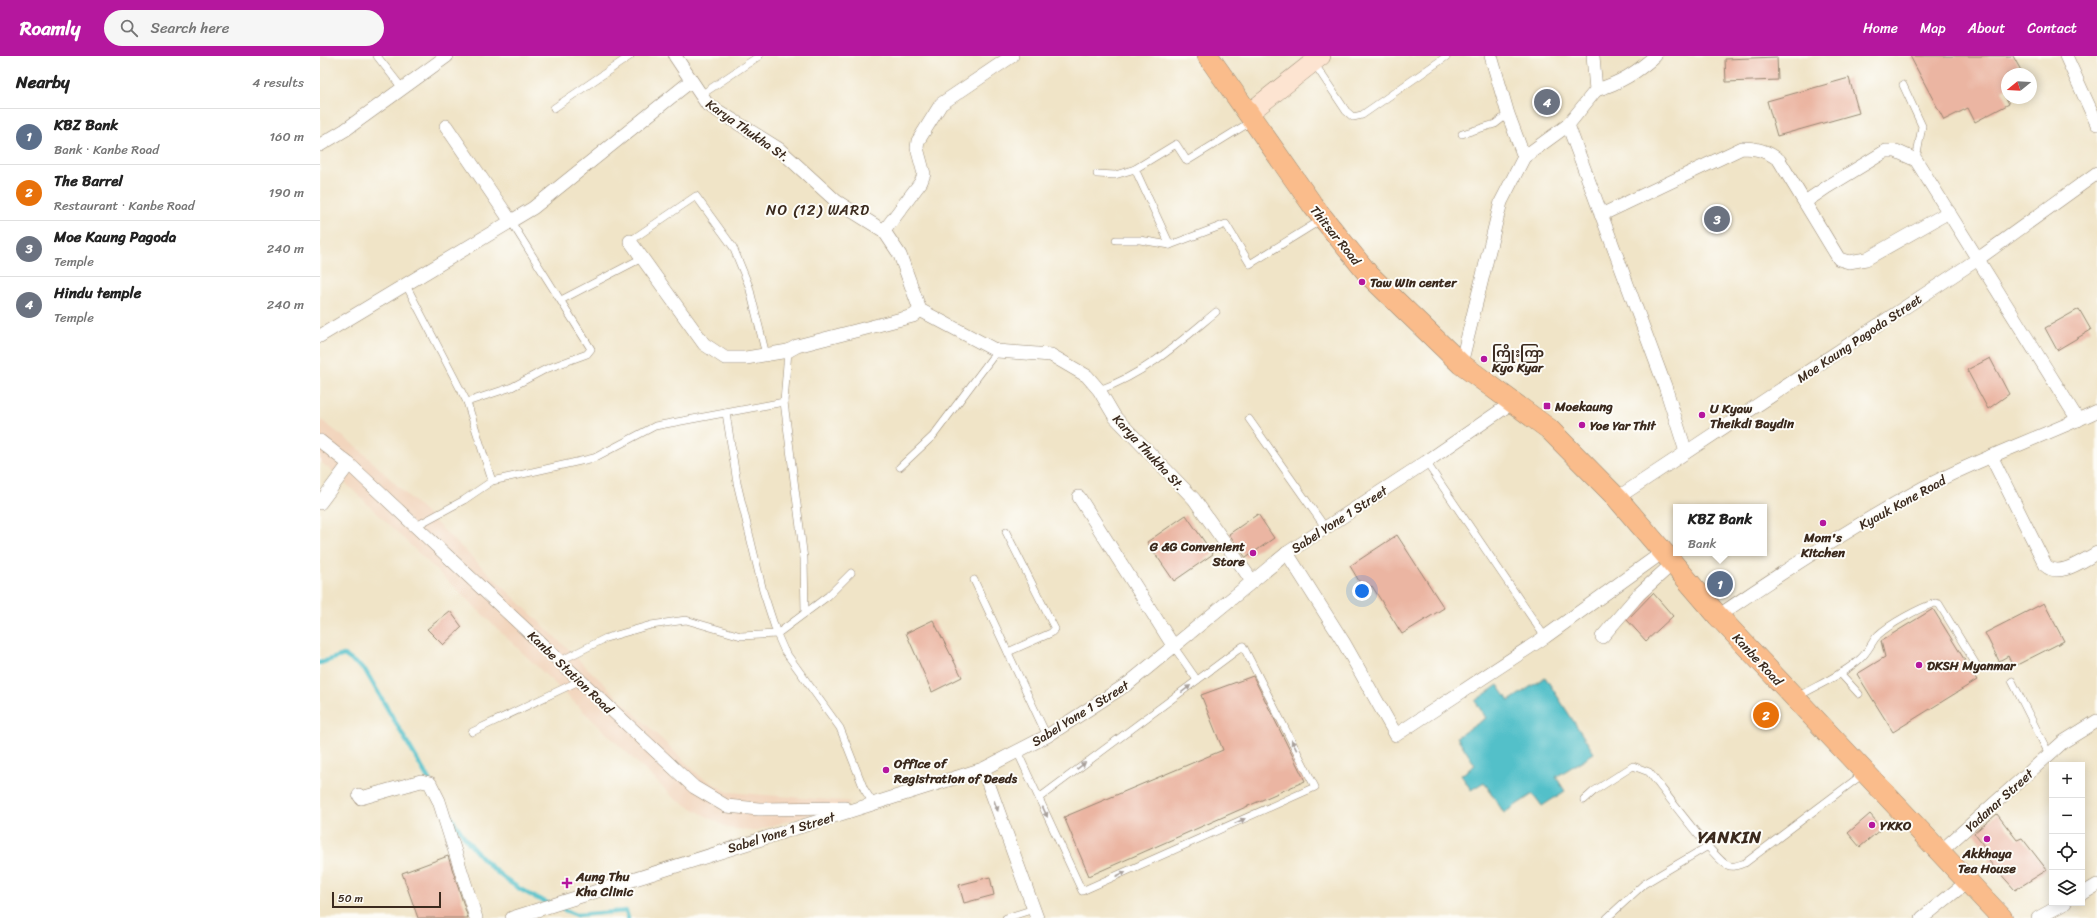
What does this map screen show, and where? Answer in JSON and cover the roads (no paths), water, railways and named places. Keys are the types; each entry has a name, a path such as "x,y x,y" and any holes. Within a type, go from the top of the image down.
{"main road":[{"name":"Thitsar Road","path":"1208,56 1323,219 1369,275 1460,364 1513,402"},
{"path":"1251,116 1317,59"},
{"name":"Kanbe Road","path":"1513,402 1548,429 1617,498 1718,616 2002,918"}],"street":[{"path":"320,145 447,56"},
{"name":"Karya Thukha St.","path":"675,56 707,104 780,149 836,201 884,231 900,255 920,310 997,351 1050,355 1087,376 1100,390 1115,417 1194,499 1252,581"},
{"path":"884,231 921,182 924,174 917,148 918,141 941,104 1012,56"},
{"path":"1491,56 1508,114 1524,157"},
{"path":"1593,56 1596,90"},
{"path":"1460,364 1501,202 1524,157 1568,125 1596,90 1616,84 1640,69 1655,56"},
{"path":"2066,56 2097,124"},
{"path":"320,336 348,317 406,285 510,220 533,208 691,81"},
{"path":"1568,125 1665,386 1686,452"},
{"path":"446,126 510,220"},
{"path":"1601,215 1742,148 1754,148 1768,152 1779,160 1839,259 1849,262 1866,259 1949,212"},
{"path":"1805,202 1827,187 1886,152 1896,151 1916,160 2078,420"},
{"name":"Moe Kaung Pagoda Street","path":"1617,498 1978,258 2097,172"},
{"path":"630,241 704,344 725,358 746,358 788,351 797,346 913,316 920,310"},
{"name":"Sabel Yone 1 Street","path":"512,918 553,903 983,769 1047,736 1129,683 1252,581 1287,554 1325,527 1426,462 1513,402"},
{"name":"Kyauk Kone Road","path":"1718,616 1793,565 1924,488 1991,456 2097,411"},
{"name":"Kanbe Station Road","path":"320,441 349,464 560,661 579,681 694,787 726,806 759,809 867,805"},
{"path":"1991,456 2046,566 2055,571 2062,570 2097,553"},
{"path":"320,503 349,464"},
{"path":"1079,497 1174,647"},
{"path":"1287,554 1344,643 1396,735 1668,558"},
{"path":"1602,637 1668,558"},
{"name":"Yadanar Street","path":"1940,852 2063,742 2097,721"},
{"path":"983,769 1035,914"},
{"path":"359,795 361,798 421,781 430,783 439,801 476,918"},
{"path":"1922,918 1967,882"},
{"path":"2085,892 2097,885"},
{"path":"2038,918 2060,906"}],"lane":[{"path":"377,56 402,88"},
{"path":"554,108 630,56"},
{"path":"701,95 759,56"},
{"path":"1317,59 1346,111 1353,117 1362,115 1447,56"},
{"path":"1904,84 1922,126 1916,160"},
{"path":"1462,134 1495,124 1508,114"},
{"path":"1097,174 1115,175 1135,169 1176,144 1187,161 1251,116"},
{"path":"1135,169 1170,245"},
{"path":"630,241 696,196 733,247 749,286 766,354"},
{"path":"1116,240 1140,240 1170,245 1226,224 1250,264 1323,219"},
{"path":"467,402 512,387 546,369 587,354 591,350 510,220"},
{"path":"561,300 642,258"},
{"path":"406,285 467,402 492,481"},
{"path":"1100,390 1120,383 1166,354 1216,312"},
{"path":"788,351 784,402 804,559 805,613"},
{"path":"900,467 933,436 997,351"},
{"path":"416,526 464,500 492,481 538,469 582,462 611,450 655,426 784,402"},
{"path":"726,412 737,482 763,591 777,634 784,650 840,728 864,789 867,805"},
{"path":"1249,419 1325,527"},
{"path":"1426,462 1545,637"},
{"path":"1006,532 1055,629 1051,633 1008,652"},
{"path":"560,661 606,638 651,625 686,620 741,636 777,634 828,596 851,573"},
{"path":"974,580 1047,736"},
{"path":"1795,698 1840,673 1860,659 1870,649 1877,635 1934,603 1940,604 1977,666"},
{"path":"1017,751 1082,891 1315,787 1243,646 1039,798"},
{"path":"1174,647 1197,680"},
{"path":"1840,673 1859,694"},
{"path":"472,732 579,681"},
{"path":"2012,681 2049,754"},
{"path":"1584,800 1594,790 1633,766 1643,768 1649,772 1708,846 1725,864 1734,867 1745,863 1865,773"},
{"path":"1607,918 1644,884 1708,846"},
{"path":"1006,918 1035,914"}],"water":[{"path":"1545,677 1594,753 1556,777 1565,791 1542,806 1533,794 1504,813 1484,782 1471,790 1461,775 1475,765 1457,737 1486,718 1475,701 1498,685 1509,701"}],"waterway":[{"path":"320,663 344,655 365,670 429,780"},
{"path":"448,812 468,841 503,878 532,896 548,903"},
{"path":"557,907 577,915 626,911 628,918"}],"place":[{"name":"Hindu temple","path":"1547,102"},
{"name":"Moe Kaung Pagoda","path":"1717,219"},
{"name":"Taw Win center","path":"1362,282"},
{"name":"ကြိုးကြာ Kyo Kyar","path":"1484,359"},
{"name":"Moekaung","path":"1547,406"},
{"name":"U Kyaw Theikdi Baydin","path":"1702,415"},
{"name":"Yoe Yar Thit","path":"1582,425"},
{"name":"Mom's Kitchen","path":"1823,523"},
{"name":"G &G Convenient Store","path":"1253,553"},
{"name":"KBZ Bank","path":"1720,584"},
{"name":"DKSH Myanmar","path":"1919,665"},
{"name":"The Barrel","path":"1766,715"},
{"name":"Office of Registration of Deeds","path":"886,770"},
{"name":"YKKO","path":"1872,825"},
{"name":"Akkhaya Tea House","path":"1987,839"},
{"name":"Aung Thu Kha Clinic","path":"567,883"}],"district":[{"name":"NO (12) WARD","path":"818,210"},
{"name":"YANKIN","path":"1730,837"}]}
